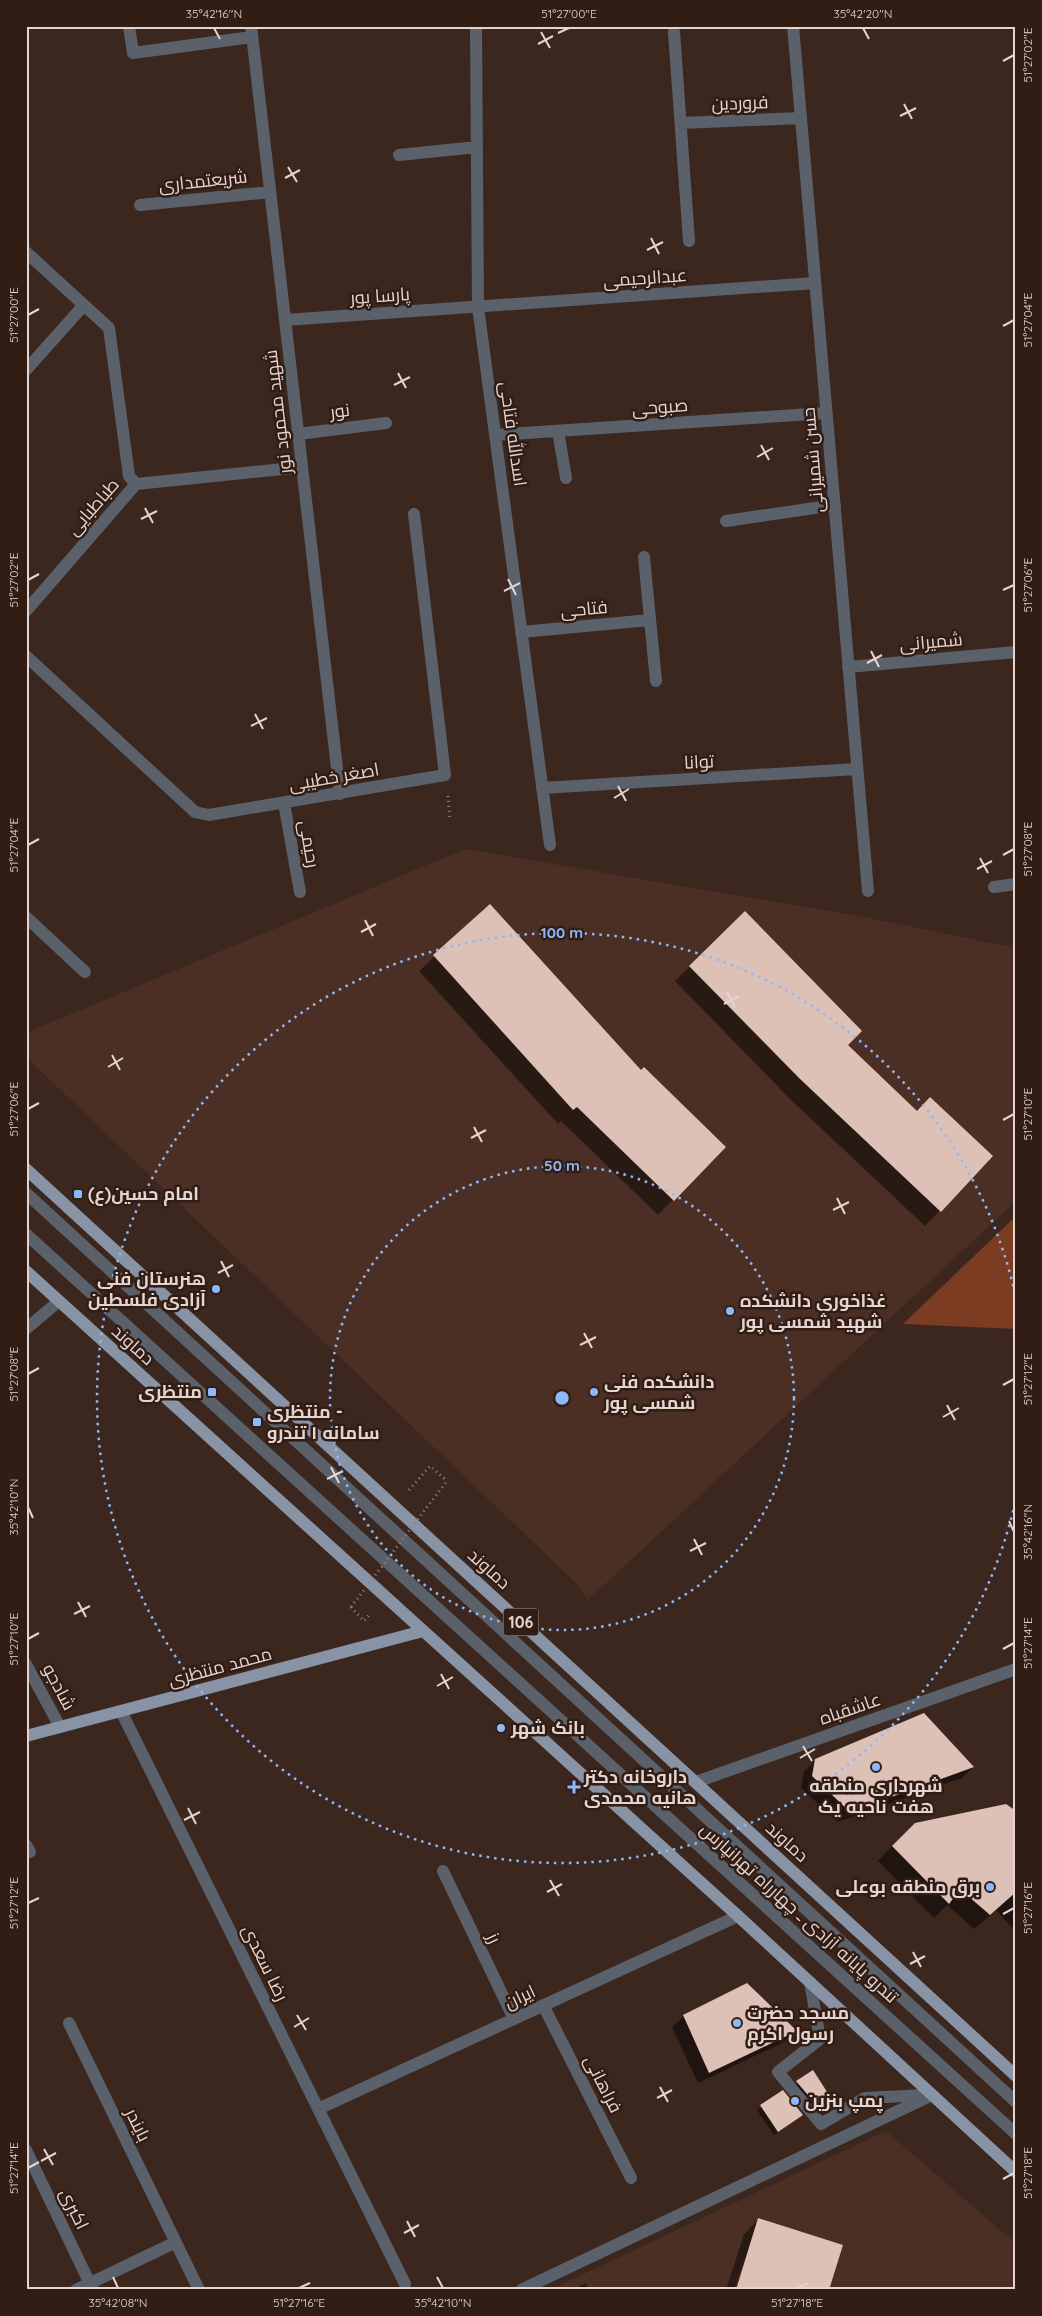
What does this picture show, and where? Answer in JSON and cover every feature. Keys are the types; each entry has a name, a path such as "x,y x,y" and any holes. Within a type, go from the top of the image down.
{"main road":[{"name":"دماوند","path":"26,1169 1016,2076"},
{"name":"دماوند","path":"26,1272 738,1916 1016,2172"},
{"name":"محمد منتظری","path":"26,1736 423,1631"}],"street":[{"path":"129,26 133,53 251,32"},
{"name":"اسدالله فتاحی","path":"476,26 478,307 550,845"},
{"name":"حسن شمیرانی","path":"793,26 868,891"},
{"name":"شهید محمود نور","path":"251,32 340,794"},
{"path":"674,32 689,241"},
{"name":"فروردین","path":"681,123 801,118"},
{"path":"399,155 477,146"},
{"name":"شریعتمداری","path":"140,206 270,192"},
{"path":"26,252 109,328 129,476 136,484"},
{"name":"عبدالرحیمی","path":"478,307 815,283"},
{"path":"26,370 84,305"},
{"name":"پارسا پور","path":"285,320 478,307"},
{"name":"صبوحی","path":"495,435 826,413"},
{"name":"نور","path":"298,434 386,423"},
{"path":"558,431 566,478"},
{"name":"طباطبایی","path":"26,611 136,484 302,466"},
{"path":"726,521 835,504"},
{"name":"اصغر خطیبی","path":"26,656 196,812 209,815 445,775 414,514"},
{"path":"644,557 656,681"},
{"name":"فتاحی","path":"521,632 650,620"},
{"name":"شمیرانی","path":"848,667 1016,652"},
{"name":"توانا","path":"542,788 857,769"},
{"name":"رحیمی","path":"284,803 300,892"},
{"path":"994,887 1016,884"},
{"path":"26,917 84,972"},
{"path":"26,1193 1016,2102"},
{"name":"تندرو پایانه آزادی ـ چهارراه تهرانپارس","path":"26,1234 1016,2134"},
{"path":"26,1329 59,1301"},
{"name":"شادجو","path":"26,1664 60,1727"},
{"name":"عاشقباه","path":"696,1782 1016,1669"},
{"name":"رضا سعدی","path":"120,1711 405,2284"},
{"name":"رز","path":"443,1871 514,2019"},
{"name":"ایران","path":"318,2110 738,1916"},
{"path":"810,1982 820,2039 778,2072 821,2124 865,2098 932,2095"},
{"name":"فراهانی","path":"543,2006 631,2178"},
{"name":"بایندر","path":"69,2023 199,2290"},
{"path":"521,2290 932,2095"},
{"name":"اکبری","path":"26,2150 92,2286"},
{"path":"76,2290 92,2286 176,2242"}],"path":[{"path":"364,1621 351,1607 447,1481 430,1466 395,1506"}],"shaded area":[{"name":"دانشکده فنی شمسی پور","path":"465,849 858,916 1016,948 1016,1201 588,1600 576,1583 26,1057 26,1033"},
{"path":"1016,1216 1016,1329 903,1324"},
{"path":"886,2131 1016,2244 1016,2290 550,2290"}],"building":[{"path":"490,904 641,1070 644,1067 726,1147 674,1201 577,1107 573,1110 433,955"},
{"path":"745,911 862,1031 848,1045 917,1111 930,1097 993,1156 941,1212 799,1078 689,966"},
{"path":"924,1713 974,1767 850,1812 812,1776 815,1759"},
{"path":"1006,1804 1016,1811 1016,1892 990,1915 960,1889 949,1904 892,1846 915,1823"},
{"name":"مسجد حضرت رسول اکرم","path":"747,1983 797,2031 709,2073 683,2015"},
{"path":"813,2070 831,2098 817,2106 796,2081"},
{"path":"783,2090 803,2115 778,2132 760,2105"},
{"path":"758,2218 843,2245 829,2290 736,2290"}],"place":[{"name":"امام حسين(ع)","path":"78,1194"},
{"name":"هنرستان فنی آزادی فلسطین","path":"216,1289"},
{"name":"غذاخوری دانشکده شهید شمسی پور","path":"730,1311"},
{"name":"منتظری","path":"212,1392"},
{"name":"دانشکده فنی شمسی پور","path":"594,1392"},
{"name":"منتظری - سامانه ۱ تندرو","path":"257,1422"},
{"name":"بانک شهر","path":"501,1728"},
{"name":"شهرداری منطقه هفت ناحیه یک","path":"876,1767"},
{"name":"داروخانه دکتر هانیه محمدی","path":"574,1787"},
{"name":"برق منطقه بوعلی","path":"990,1887"},
{"name":"مسجد حضرت رسول اکرم","path":"737,2023"},
{"name":"پمپ بنزین","path":"795,2101"}]}
